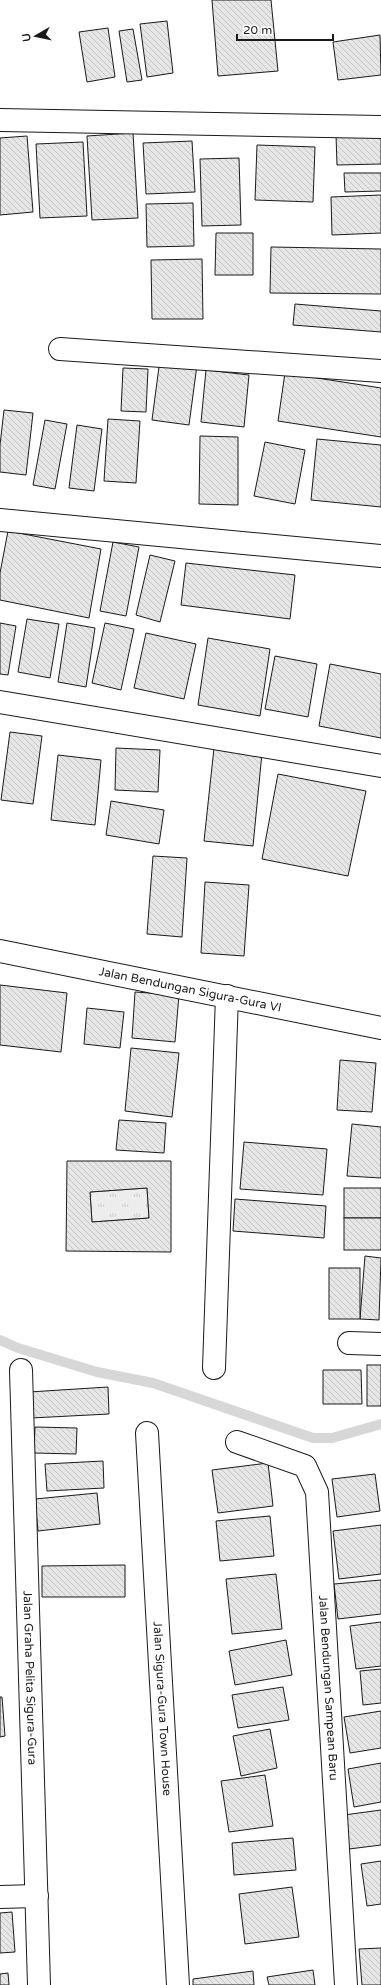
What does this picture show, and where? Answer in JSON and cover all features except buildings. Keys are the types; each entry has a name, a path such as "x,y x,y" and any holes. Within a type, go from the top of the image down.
{"street":[{"path":"0,120 381,127"},
{"path":"60,349 381,371"},
{"path":"0,520 381,556"},
{"path":"0,702 381,766"},
{"name":"Jalan Bendungan Sigura-Gura VI","path":"0,952 227,996 381,1028"},
{"path":"214,1368 227,996"},
{"path":"349,1342 381,1344"},
{"name":"Jalan Graha Pelita Sigura-Gura","path":"21,1370 39,1985"},
{"name":"Jalan Sigura-Gura Town House","path":"147,1433 178,1985"},
{"name":"Jalan Bendungan Sampean Baru","path":"237,1442 305,1466 317,1492 346,1985"},
{"path":"0,1898 37,1896"}],"green space":[{"path":"147,1188 149,1218 92,1222 90,1192"}],"waterway":[{"path":"0,1340 18,1348 97,1372 153,1383 313,1438 332,1438 381,1424"}]}
